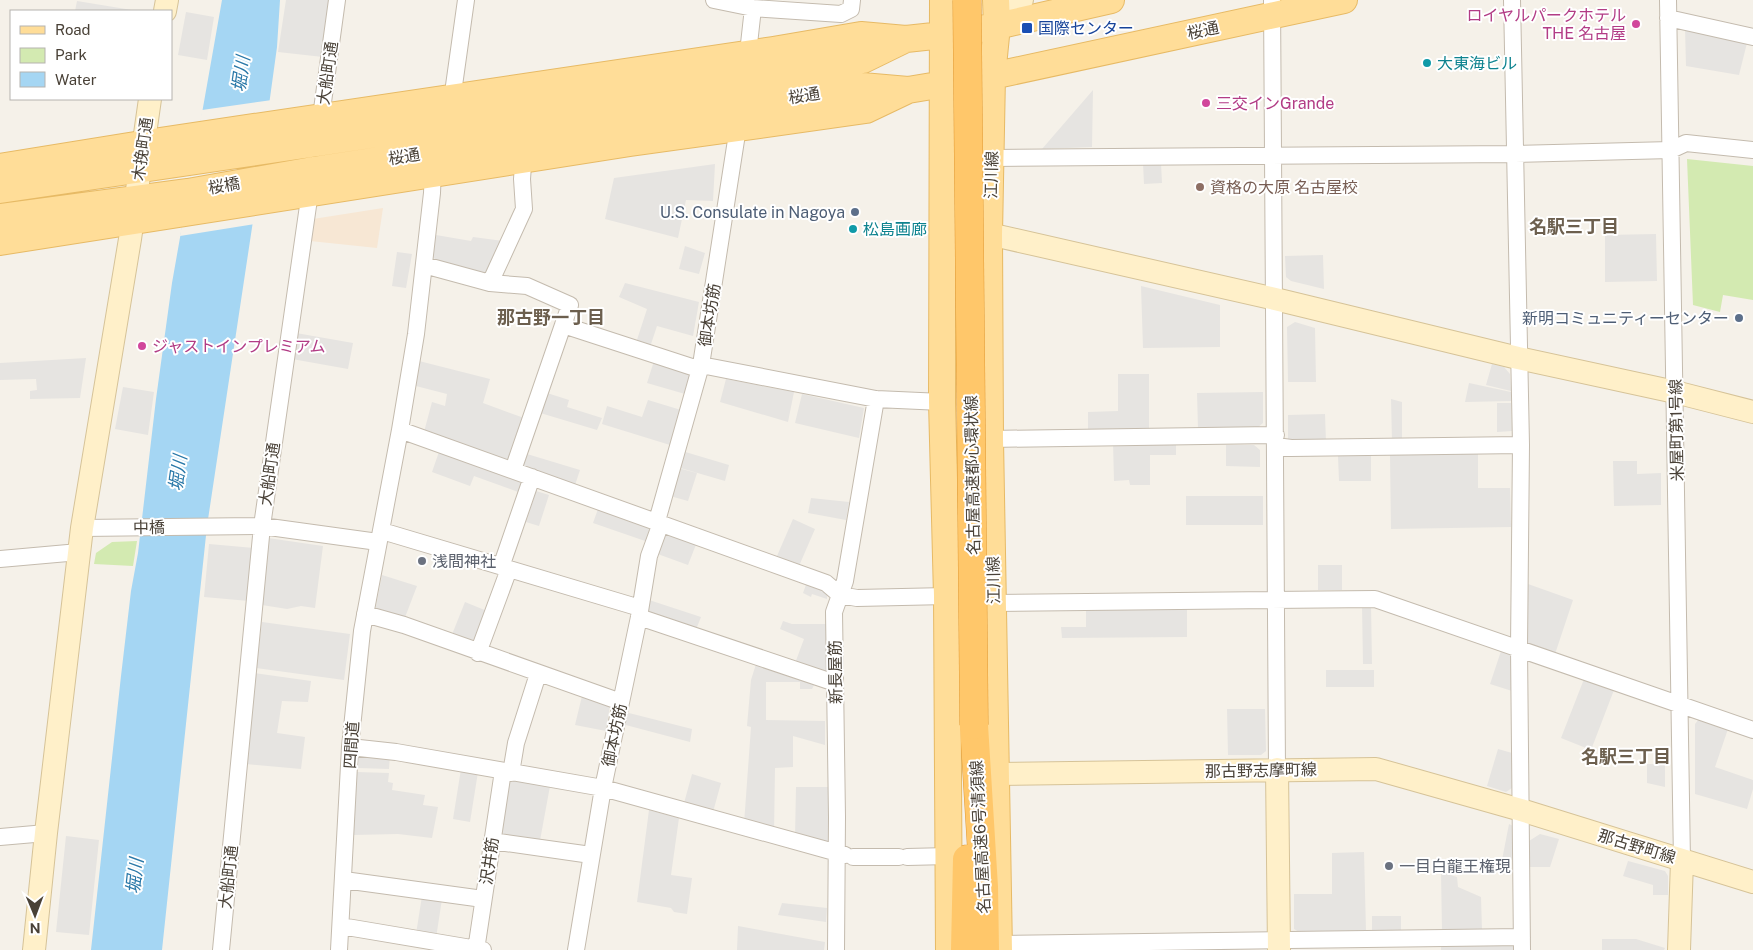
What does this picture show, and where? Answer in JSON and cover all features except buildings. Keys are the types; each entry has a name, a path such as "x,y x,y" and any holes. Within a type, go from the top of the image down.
{"highway":[{"name":"名古屋高速都心環状線","path":"965,950 965,887 974,725 967,0"},
{"name":"名古屋高速6号清須線","path":"974,725 984,888 995,948"}],"main road":[{"path":"942,0 942,402 947,596 949,950"},
{"name":"江川線","path":"995,948 996,774 990,440 989,234 992,76 996,0"},
{"name":"桜通","path":"267,138 318,144 450,123 746,66 863,60 906,39 996,26 1111,0"},
{"name":"桜通","path":"260,191 740,116 862,86 908,90 992,76 1273,8 1344,0"},
{"path":"0,167 198,136 267,138 321,118 452,98 746,66"},
{"name":"桜橋","path":"139,170 193,162 267,138"},
{"path":"0,190 139,170"},
{"name":"桜橋","path":"134,210 260,191"},
{"path":"0,217 134,210"},
{"path":"0,242 134,210"}],"street":[{"name":"大船町通","path":"221,950 262,526 318,144 337,0"},
{"path":"450,123 466,0"},
{"path":"714,0 753,8 841,14 851,5"},
{"path":"996,26 1022,0"},
{"path":"995,948 1522,944 1519,648 1521,445 1512,0"},
{"name":"米屋町第1号線","path":"1668,0 1682,860"},
{"path":"746,66 753,8"},
{"path":"1273,8 1279,945"},
{"path":"1668,18 1753,37"},
{"name":"木挽町通","path":"34,950 78,552 134,210 150,100"},
{"name":"御本坊筋","path":"576,950 603,788 640,613 650,556 701,365 740,116"},
{"path":"991,158 1515,154 1671,150 1686,143 1753,150"},
{"path":"490,283 524,209 522,179 524,149"},
{"name":"四間道","path":"339,950 350,747 365,614 416,334 432,163"},
{"path":"989,234 1275,299 1518,358 1675,392 1753,412"},
{"path":"424,264 490,283 527,286 570,305 513,470"},
{"path":"563,325 692,367 701,365 876,399 942,402"},
{"name":"新長屋筋","path":"836,950 845,855 835,683 834,612 845,581 876,399"},
{"path":"400,430 826,583 840,595 857,598 947,596"},
{"path":"990,440 1276,441 1291,448 1521,445"},
{"path":"478,653 532,477"},
{"name":"中橋","path":"82,528 262,526 380,536 505,568 640,613 835,683"},
{"path":"0,559 78,552"},
{"path":"993,603 1375,599 1753,730"},
{"path":"365,614 621,702"},
{"name":"沢井筋","path":"478,950 483,899 492,841 507,772 538,674"},
{"path":"350,747 396,752 603,788 845,855 949,856"},
{"name":"那古野志摩町線","path":"996,774 1376,769 1521,810"},
{"name":"那古野町線","path":"1521,810 1753,882"},
{"path":"0,838 46,833"},
{"path":"492,841 591,855"},
{"path":"1679,950 1682,860"},
{"path":"344,880 483,899"},
{"path":"341,926 418,945 478,950"}],"shaded area":[{"path":"286,0 331,0 323,57 278,52"},
{"path":"77,1 132,10 75,10"},
{"path":"186,12 214,17 207,60 178,55"},
{"path":"1685,28 1747,43 1739,75 1686,66"},
{"path":"1093,90 1092,147 1042,149"},
{"path":"1143,163 1161,163 1162,183 1144,184"},
{"path":"715,164 713,201 686,200 678,238 605,219 614,178"},
{"path":"383,208 377,248 310,241 313,219"},
{"path":"1656,234 1657,281 1605,282 1605,235"},
{"path":"436,235 471,241 473,237 503,241 487,271 481,274 438,262 433,257"},
{"path":"685,246 705,253 699,274 679,269"},
{"path":"397,252 412,254 406,288 392,286"},
{"path":"1323,255 1324,289 1291,281 1286,277 1285,256"},
{"path":"625,283 699,302 693,336 657,326 649,350 635,346 647,309 619,297"},
{"path":"1141,286 1220,305 1220,347 1143,348"},
{"path":"1295,322 1315,328 1316,382 1288,382 1287,327"},
{"path":"296,333 353,343 348,369 292,359"},
{"path":"86,358 80,398 30,399 30,391 37,390 36,379 0,380 0,363"},
{"path":"419,361 490,379 483,403 524,418 510,461 424,432 432,402 445,406 447,394 412,385"},
{"path":"654,361 692,373 685,394 647,383"},
{"path":"1492,364 1504,367 1510,374 1511,391 1486,385"},
{"path":"1118,374 1149,374 1149,429 1088,431 1088,412 1118,411"},
{"path":"726,379 794,392 788,422 720,402"},
{"path":"1469,383 1511,392 1511,401 1465,402"},
{"path":"123,387 154,392 148,435 115,429"},
{"path":"544,392 569,400 567,407 602,418 597,430 537,412"},
{"path":"1263,392 1263,423 1257,428 1198,429 1197,393"},
{"path":"802,394 864,408 859,438 795,423"},
{"path":"1391,399 1402,402 1402,441 1392,441"},
{"path":"648,400 681,410 670,445 602,424 607,406 642,417"},
{"path":"1497,403 1511,403 1512,431 1497,432"},
{"path":"1325,414 1326,442 1288,440 1288,415"},
{"path":"1176,441 1176,455 1150,455 1150,485 1130,485 1129,480 1114,481 1113,442"},
{"path":"1226,445 1254,445 1260,450 1260,467 1226,466"},
{"path":"440,449 525,480 521,493 474,476 470,486 432,472"},
{"path":"682,451 729,465 725,481 677,467"},
{"path":"1478,453 1478,488 1510,488 1511,527 1391,529 1390,455"},
{"path":"527,454 580,470 575,485 522,469"},
{"path":"1338,456 1371,456 1371,481 1339,481"},
{"path":"1613,461 1637,461 1637,474 1661,473 1661,505 1614,506"},
{"path":"678,468 697,473 688,501 670,496"},
{"path":"536,491 549,495 539,526 526,522"},
{"path":"1186,496 1263,496 1263,525 1186,525"},
{"path":"811,498 849,502 846,520 808,513"},
{"path":"598,509 653,528 648,542 593,523"},
{"path":"793,519 815,529 799,566 777,556"},
{"path":"663,530 697,542 688,565 655,553"},
{"path":"268,538 323,546 315,608 301,606 287,609 262,605"},
{"path":"209,544 254,548 249,601 204,597"},
{"path":"1318,565 1342,565 1342,590 1318,590"},
{"path":"382,575 417,586 404,620 375,611"},
{"path":"807,582 827,590 827,599 812,594 811,597 803,593"},
{"path":"1528,584 1573,600 1555,654 1528,643"},
{"path":"646,599 701,617 695,632 642,613"},
{"path":"465,602 487,611 474,646 451,637"},
{"path":"1371,604 1372,664 1363,664 1362,605"},
{"path":"1187,609 1187,637 1062,638 1061,627 1086,627 1086,610"},
{"path":"783,621 792,624 827,624 826,674 794,666 804,639 780,629"},
{"path":"262,622 350,634 344,680 256,668"},
{"path":"1501,651 1509,653 1512,658 1512,691 1490,684"},
{"path":"756,664 815,683 812,689 800,689 800,682 766,682 766,720 825,721 825,745 793,736 793,767 775,768 774,833 744,824 751,727 747,726 751,680"},
{"path":"1326,670 1374,670 1374,687 1326,687"},
{"path":"254,673 311,681 308,702 282,701 277,733 305,737 301,769 246,764"},
{"path":"1584,679 1614,690 1591,750 1561,738"},
{"path":"582,696 610,705 606,731 575,725"},
{"path":"1227,709 1265,709 1266,751 1261,755 1228,755"},
{"path":"625,712 692,729 690,742 622,724"},
{"path":"1699,719 1728,729 1715,767 1753,780 1753,789 1747,809 1695,794 1695,724"},
{"path":"1498,749 1512,753 1512,788 1506,792 1487,786"},
{"path":"358,752 390,754 389,769 358,768"},
{"path":"1647,764 1665,764 1665,787 1647,783"},
{"path":"461,769 478,772 470,822 453,819"},
{"path":"357,772 389,773 388,782 393,783 392,790 425,795 423,805 438,807 432,838 398,834 353,835"},
{"path":"692,774 721,783 713,812 684,803"},
{"path":"505,777 550,786 539,846 495,840"},
{"path":"796,787 830,787 830,841 825,845 795,837"},
{"path":"649,810 679,818 671,875 692,878 687,914 674,912 671,908 637,902"},
{"path":"1509,824 1513,826 1514,860 1502,860"},
{"path":"1540,834 1559,839 1550,867 1529,867 1529,841"},
{"path":"66,836 99,840 89,935 56,932"},
{"path":"1364,852 1366,931 1299,932 1294,929 1294,894 1332,894 1332,853"},
{"path":"1628,861 1665,871 1668,876 1668,895 1653,895 1653,885 1623,876"},
{"path":"1441,872 1457,877 1458,887 1481,897 1482,930 1442,931"},
{"path":"422,896 442,899 436,938 416,934"},
{"path":"782,903 827,908 826,922 778,915"},
{"path":"1372,916 1401,916 1401,931 1372,931"},
{"path":"738,926 825,942 824,950 737,950"},
{"path":"1602,939 1636,939 1665,948 1664,950 1602,950"},
{"path":"1514,945 1514,950 1441,950 1441,946"}],"green space":[{"path":"1687,159 1753,166 1753,300 1723,295 1720,312 1693,305"},
{"path":"137,541 133,566 94,564 96,553 112,542"}],"water":[{"name":"堀川","path":"222,0 280,0 277,47 253,221 207,526 162,950 91,950 131,591 138,553 156,399 172,283"}],"pier":[{"path":"272,100 255,224 180,236 202,110"}],"place":[{"name":"ロイヤルパークホテル THE 名古屋","path":"1636,24"},
{"name":"国際センター","path":"1027,28"},
{"name":"大東海ビル","path":"1427,63"},
{"name":"三交インGrande","path":"1206,103"},
{"name":"資格の大原 名古屋校","path":"1200,187"},
{"name":"U.S. Consulate in Nagoya","path":"855,212"},
{"name":"松島画廊","path":"853,229"},
{"name":"新明コミュニティーセンター","path":"1739,318"},
{"name":"ジャストインプレミアム","path":"142,346"},
{"name":"浅間神社","path":"422,561"},
{"name":"一目白龍王権現","path":"1389,866"}],"district":[{"name":"名駅三丁目","path":"1574,227"},
{"name":"那古野一丁目","path":"551,318"},
{"name":"名駅三丁目","path":"1626,757"}]}
